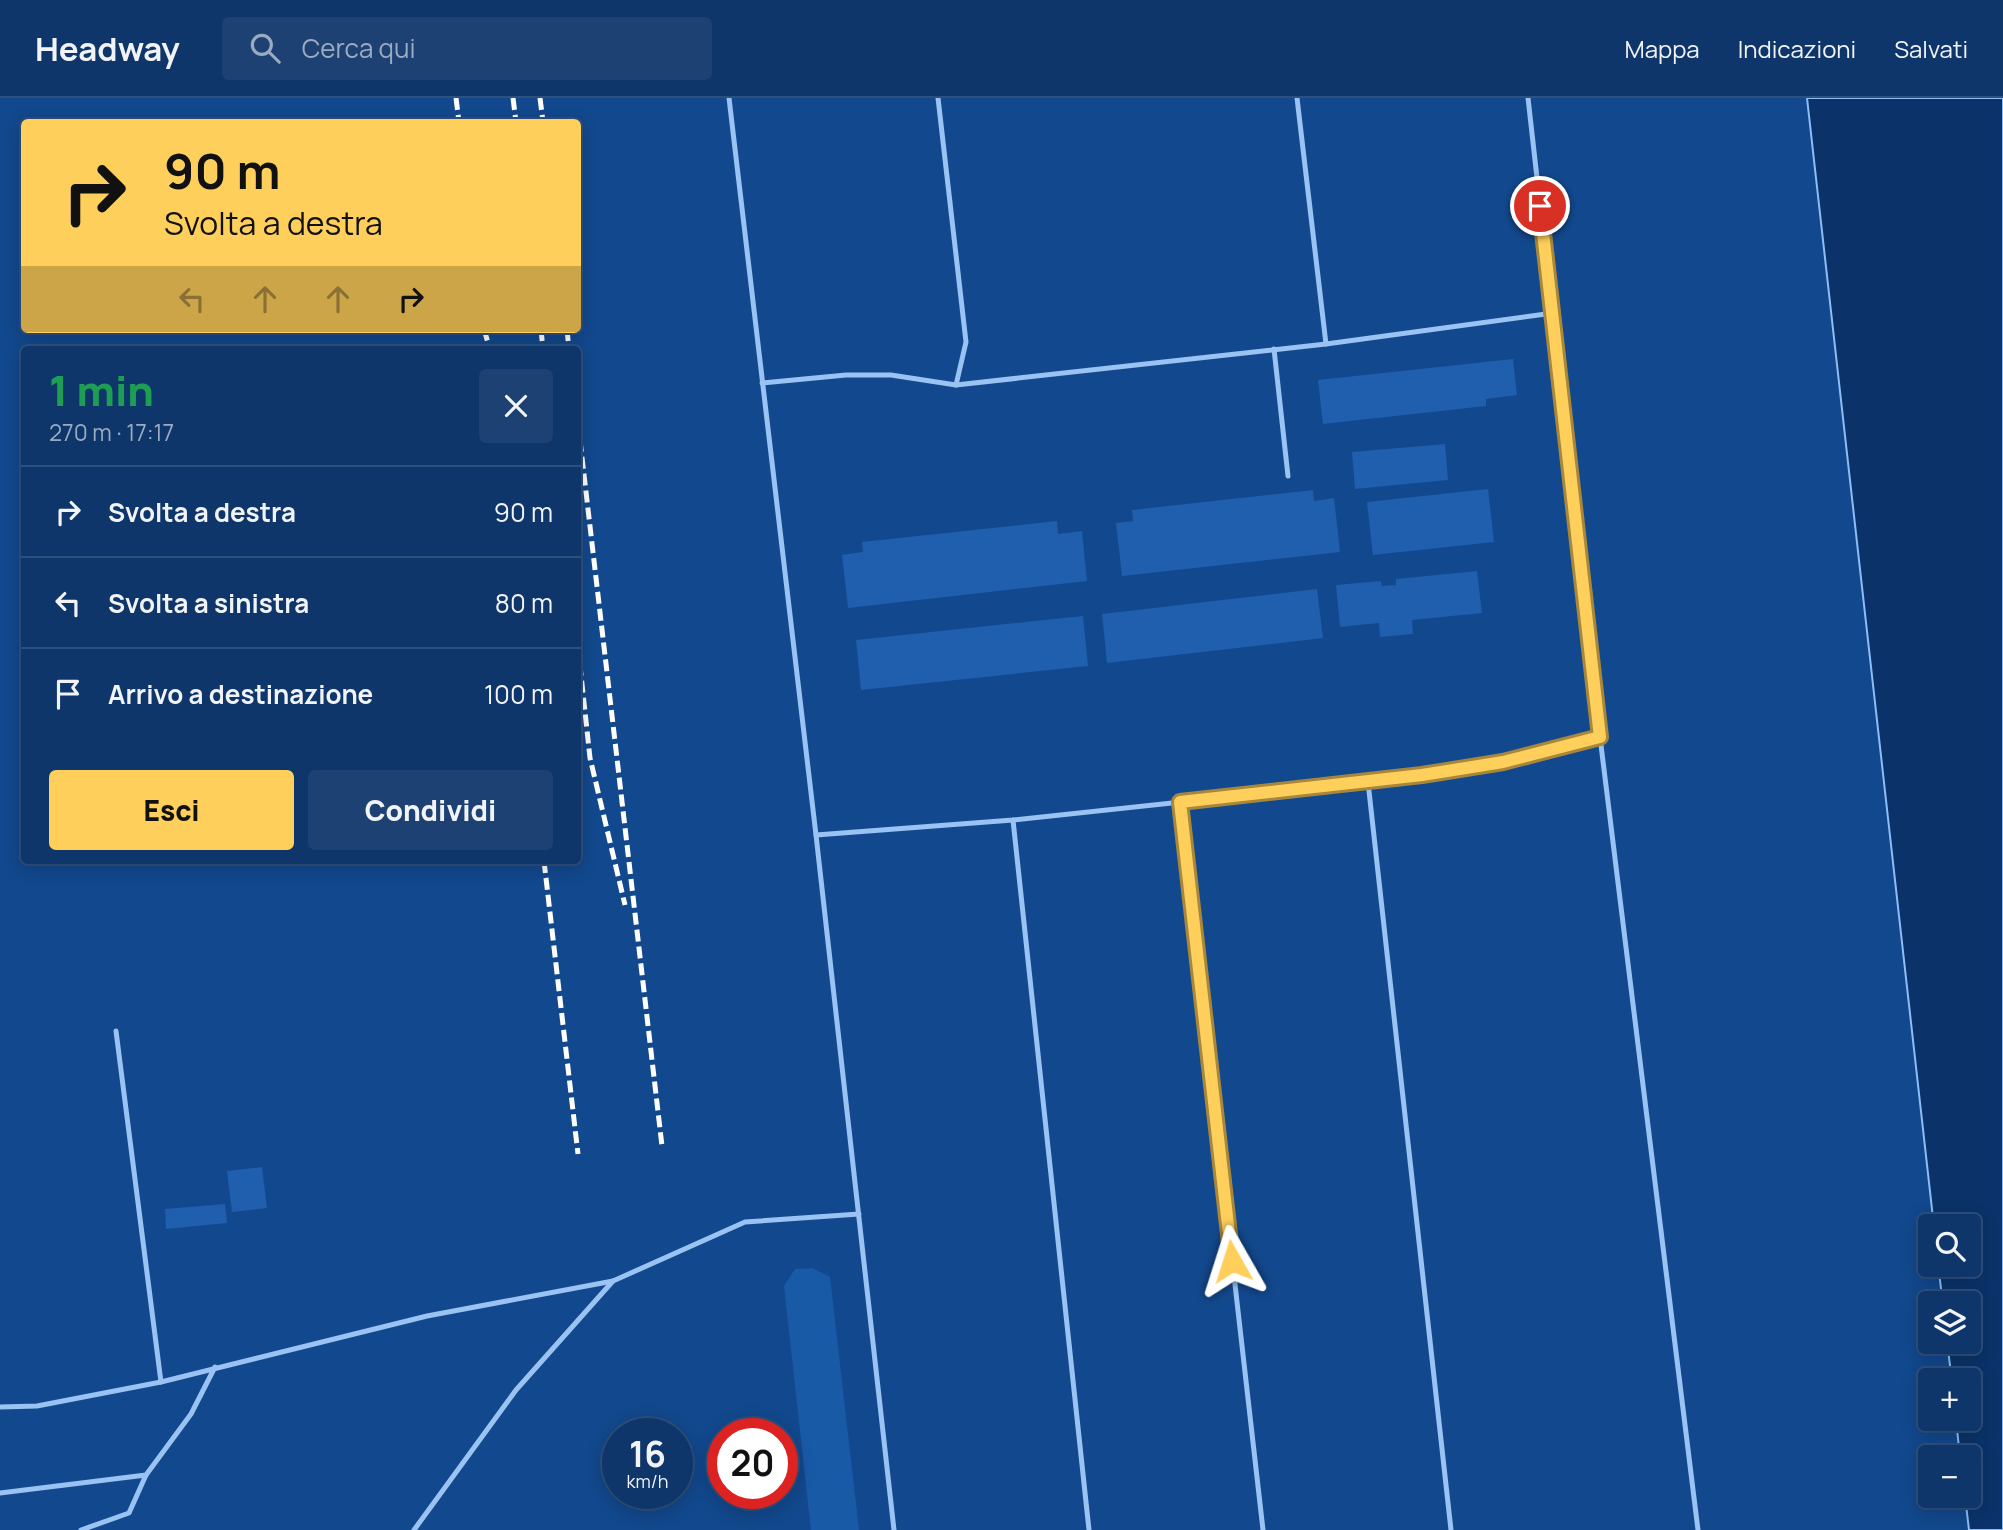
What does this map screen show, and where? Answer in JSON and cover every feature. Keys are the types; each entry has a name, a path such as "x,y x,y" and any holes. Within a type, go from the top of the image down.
{"lane":[{"path":"729,98 894,1530"},
{"path":"938,98 967,342 956,385"},
{"path":"1297,98 1326,344"},
{"path":"1528,98 1600,737 1698,1530"},
{"path":"762,383 846,375 891,375 956,385 1326,344 1553,313"},
{"path":"1274,349 1288,476"},
{"path":"816,835 1013,820 1368,782 1503,762 1600,737"},
{"path":"1368,782 1451,1530"},
{"path":"1180,802 1263,1530"},
{"path":"1013,820 1089,1530"},
{"path":"116,1031 161,1382"},
{"path":"0,1407 37,1406 161,1382 427,1316 613,1281 745,1222 859,1214"},
{"path":"414,1530 516,1390 613,1281"},
{"path":"81,1530 129,1513 146,1475 191,1414 215,1367"},
{"path":"0,1493 146,1475"}],"shaded area":[{"path":"1807,98 2003,98 2003,1530 1969,1530 1966,1508 1981,1508 1981,1445 1959,1445 1957,1431 1981,1431 1981,1368 1950,1368 1949,1354 1981,1354 1981,1291 1941,1291 1940,1277 1981,1277 1981,1214 1933,1214"},
{"path":"812,1268 830,1277 859,1530 811,1530 784,1286 795,1269"}],"building":[{"path":"1513,359 1517,395 1486,399 1486,406 1323,424 1318,380"},
{"path":"1445,444 1448,480 1355,489 1352,452"},
{"path":"1488,489 1494,542 1373,555 1367,502"},
{"path":"1313,490 1314,501 1334,498 1340,552 1122,576 1116,523 1133,521 1132,510"},
{"path":"1057,521 1058,534 1082,531 1087,581 848,608 842,555 863,552 862,542"},
{"path":"1477,571 1482,613 1412,620 1413,634 1380,637 1379,623 1340,627 1336,585 1381,581 1382,586 1396,585 1396,579"},
{"path":"1317,589 1323,638 1107,663 1102,614"},
{"path":"1083,616 1088,666 861,690 856,640"},
{"path":"262,1167 267,1208 232,1212 227,1171"},
{"path":"225,1204 227,1223 166,1229 165,1209"}],"railway":[{"path":"456,98 459,119"},
{"path":"513,98 516,119"},
{"path":"540,98 543,119"},
{"path":"485,333 489,346"},
{"path":"541,333 543,346"},
{"path":"567,333 569,346"},
{"path":"581,449 662,1146"},
{"path":"581,675 590,758 625,905"},
{"path":"544,864 578,1154"}],"route":[{"path":"1232,1261 1180,802 1422,775 1503,762 1600,737 1540,206"}]}
